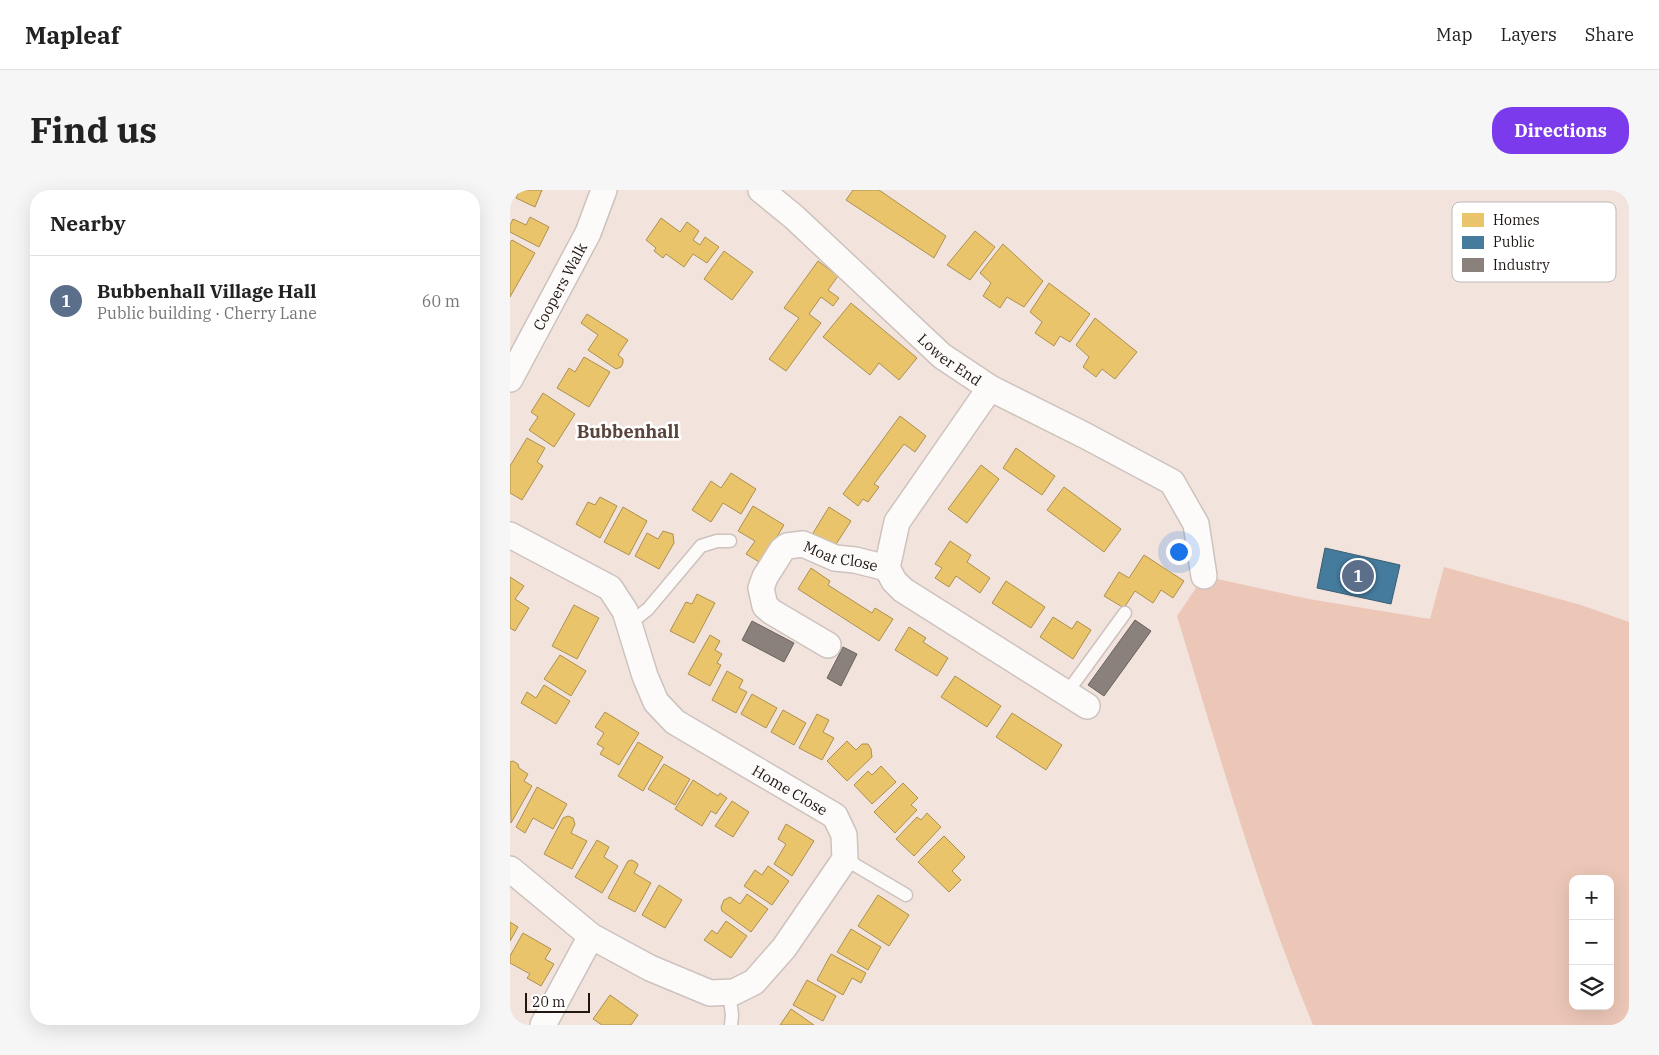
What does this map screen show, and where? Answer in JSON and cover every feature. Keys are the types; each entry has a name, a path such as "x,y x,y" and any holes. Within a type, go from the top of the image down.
{"street":[{"name":"Coopers Walk","path":"510,379 588,233 604,190"},
{"name":"Lower End","path":"760,190 794,217 942,356 990,388 1172,482 1196,524 1204,576"},
{"name":"Moat Close","path":"990,388 897,522 887,568 894,581 903,590 1087,706"},
{"name":"Home Close","path":"510,535 591,576 610,588 625,611 645,676 656,702 675,722 835,816 844,835 845,859"},
{"name":"Moat Close","path":"828,645 765,606 761,588 765,576 782,550 787,546 803,544 835,558 855,560 887,568"},
{"path":"510,869 591,936 650,968 710,992 734,992 754,982 784,948 845,859"},
{"path":"543,1025 591,936"}],"lane":[{"path":"629,624 648,609 701,546 717,541 730,541"},
{"path":"1066,694 1125,613"},
{"path":"845,859 906,895"},
{"path":"729,992 732,1015 731,1025"}],"shaded area":[{"path":"1444,567 1581,605 1629,622 1629,1025 1313,1025 1257,874 1177,616 1204,576 1309,599 1430,619"}],"building: Homes":[{"path":"510,190 542,190 535,207 516,198 518,194"},
{"path":"853,190 879,190 946,236 934,258 846,200"},
{"path":"530,217 549,227 539,247 510,232 510,225 513,219 526,225"},
{"path":"661,218 680,232 687,222 699,231 693,240 700,245 705,237 719,247 707,263 693,254 684,267 666,254 663,258 654,251 656,248 646,240"},
{"path":"975,231 995,247 970,280 947,265"},
{"path":"512,240 535,253 510,297 510,242"},
{"path":"1003,244 1043,281 1024,307 1007,297 1000,308 983,296 991,283 980,273"},
{"path":"724,251 753,272 732,300 704,279"},
{"path":"818,261 838,276 828,290 839,298 833,306 821,297 809,314 821,323 786,371 769,359 799,318 784,308"},
{"path":"1049,283 1090,314 1070,342 1060,336 1054,346 1035,333 1042,322 1030,312"},
{"path":"851,303 917,358 899,380 879,363 870,375 823,337"},
{"path":"587,314 628,340 618,355 623,359 621,367 616,369 588,350 598,335 581,323"},
{"path":"1095,318 1137,352 1115,379 1102,369 1096,377 1083,367 1089,357 1076,345"},
{"path":"584,357 610,372 589,407 557,388 569,368 575,372"},
{"path":"543,393 575,414 554,447 529,430 538,417 531,412"},
{"path":"900,416 926,436 915,452 904,444 874,484 879,487 868,502 863,499 858,506 843,494"},
{"path":"527,438 545,448 537,462 543,466 522,500 510,493 510,466"},
{"path":"1016,448 1055,476 1042,495 1003,468"},
{"path":"981,465 999,479 967,523 948,509"},
{"path":"731,473 756,489 741,514 723,503 711,522 692,510 711,481 721,488"},
{"path":"1064,487 1121,529 1104,552 1047,510"},
{"path":"600,497 617,506 600,538 576,524 588,502 595,505"},
{"path":"753,506 784,525 761,563 746,554 755,541 738,531"},
{"path":"623,507 647,521 629,555 604,542"},
{"path":"829,507 851,521 831,552 810,538"},
{"path":"663,531 673,534 674,543 659,569 635,556 647,533 658,539"},
{"path":"950,541 971,555 967,562 990,578 980,593 956,576 949,587 935,578 942,568 935,564"},
{"path":"1144,555 1184,581 1173,598 1161,590 1153,603 1135,591 1124,608 1104,596 1119,572 1129,578"},
{"path":"811,568 830,581 828,585 872,613 875,608 893,619 879,641 798,589"},
{"path":"510,577 524,586 515,599 529,608 515,631 510,628"},
{"path":"1006,581 1045,607 1031,628 992,603"},
{"path":"697,594 715,603 694,643 670,631 686,602 692,604"},
{"path":"574,605 599,618 577,659 552,646"},
{"path":"1053,617 1072,629 1077,621 1091,630 1073,659 1040,637"},
{"path":"909,627 926,638 923,642 948,658 937,676 895,650"},
{"path":"710,635 720,641 715,650 722,654 717,663 721,665 710,686 688,674"},
{"path":"560,655 586,671 571,696 544,679"},
{"path":"727,671 743,680 739,688 747,692 736,713 712,700"},
{"path":"955,676 1001,706 987,727 941,697"},
{"path":"544,685 570,701 556,724 521,703 527,692 536,698"},
{"path":"752,694 777,708 766,728 741,714"},
{"path":"783,710 806,723 794,745 771,732"},
{"path":"605,712 639,733 619,765 600,754 604,748 597,744 604,733 595,727"},
{"path":"1012,713 1062,745 1046,770 996,737"},
{"path":"817,714 829,720 823,732 834,738 822,760 799,748"},
{"path":"847,741 856,750 862,744 868,744 872,757 847,781 827,761"},
{"path":"638,742 663,757 643,791 618,776"},
{"path":"513,761 528,774 524,781 532,786 511,823 510,762"},
{"path":"664,764 690,779 675,805 648,789"},
{"path":"881,766 896,782 872,804 854,785 868,771 872,775"},
{"path":"693,780 718,796 720,793 727,798 716,814 711,811 702,826 675,809"},
{"path":"903,783 918,798 911,805 917,810 895,833 874,812"},
{"path":"537,787 567,804 553,829 533,818 525,833 516,827"},
{"path":"732,801 749,812 733,837 715,826"},
{"path":"927,813 941,827 914,856 896,839 917,817 921,820"},
{"path":"568,816 573,818 575,824 571,833 587,841 572,869 544,854 563,818"},
{"path":"786,824 814,841 792,876 774,864 786,844 778,839"},
{"path":"944,836 965,857 952,871 961,880 949,892 918,862"},
{"path":"597,840 609,847 604,857 618,866 602,893 575,877"},
{"path":"632,860 638,865 634,873 651,883 635,912 608,898 628,861"},
{"path":"768,866 789,881 772,905 744,886 755,870 762,875"},
{"path":"659,885 682,900 665,928 642,915"},
{"path":"747,894 768,909 751,932 722,911 721,907 724,900 730,897 740,904"},
{"path":"878,895 909,915 889,946 858,926"},
{"path":"726,921 747,936 731,958 704,940 712,930 717,934"},
{"path":"510,922 518,927 510,941"},
{"path":"851,929 881,947 868,970 837,952"},
{"path":"523,933 551,949 545,959 554,964 541,986 527,978 530,974 510,963 510,956"},
{"path":"831,954 866,973 861,983 852,978 843,995 817,980"},
{"path":"807,980 836,996 823,1021 793,1005"},
{"path":"610,995 638,1015 631,1025 602,1025 593,1019"},
{"path":"791,1009 814,1025 780,1025"}],"building: Public":[{"path":"1325,548 1400,565 1391,604 1317,588"}],"building: Industry":[{"path":"1135,620 1151,631 1104,696 1088,685"},
{"path":"752,621 794,643 784,662 742,640"},
{"path":"843,647 857,654 841,686 827,678"}],"place":[{"name":"Bubbenhall Village Hall","path":"1358,576"}],"district":[{"name":"Bubbenhall","path":"628,431"}]}
